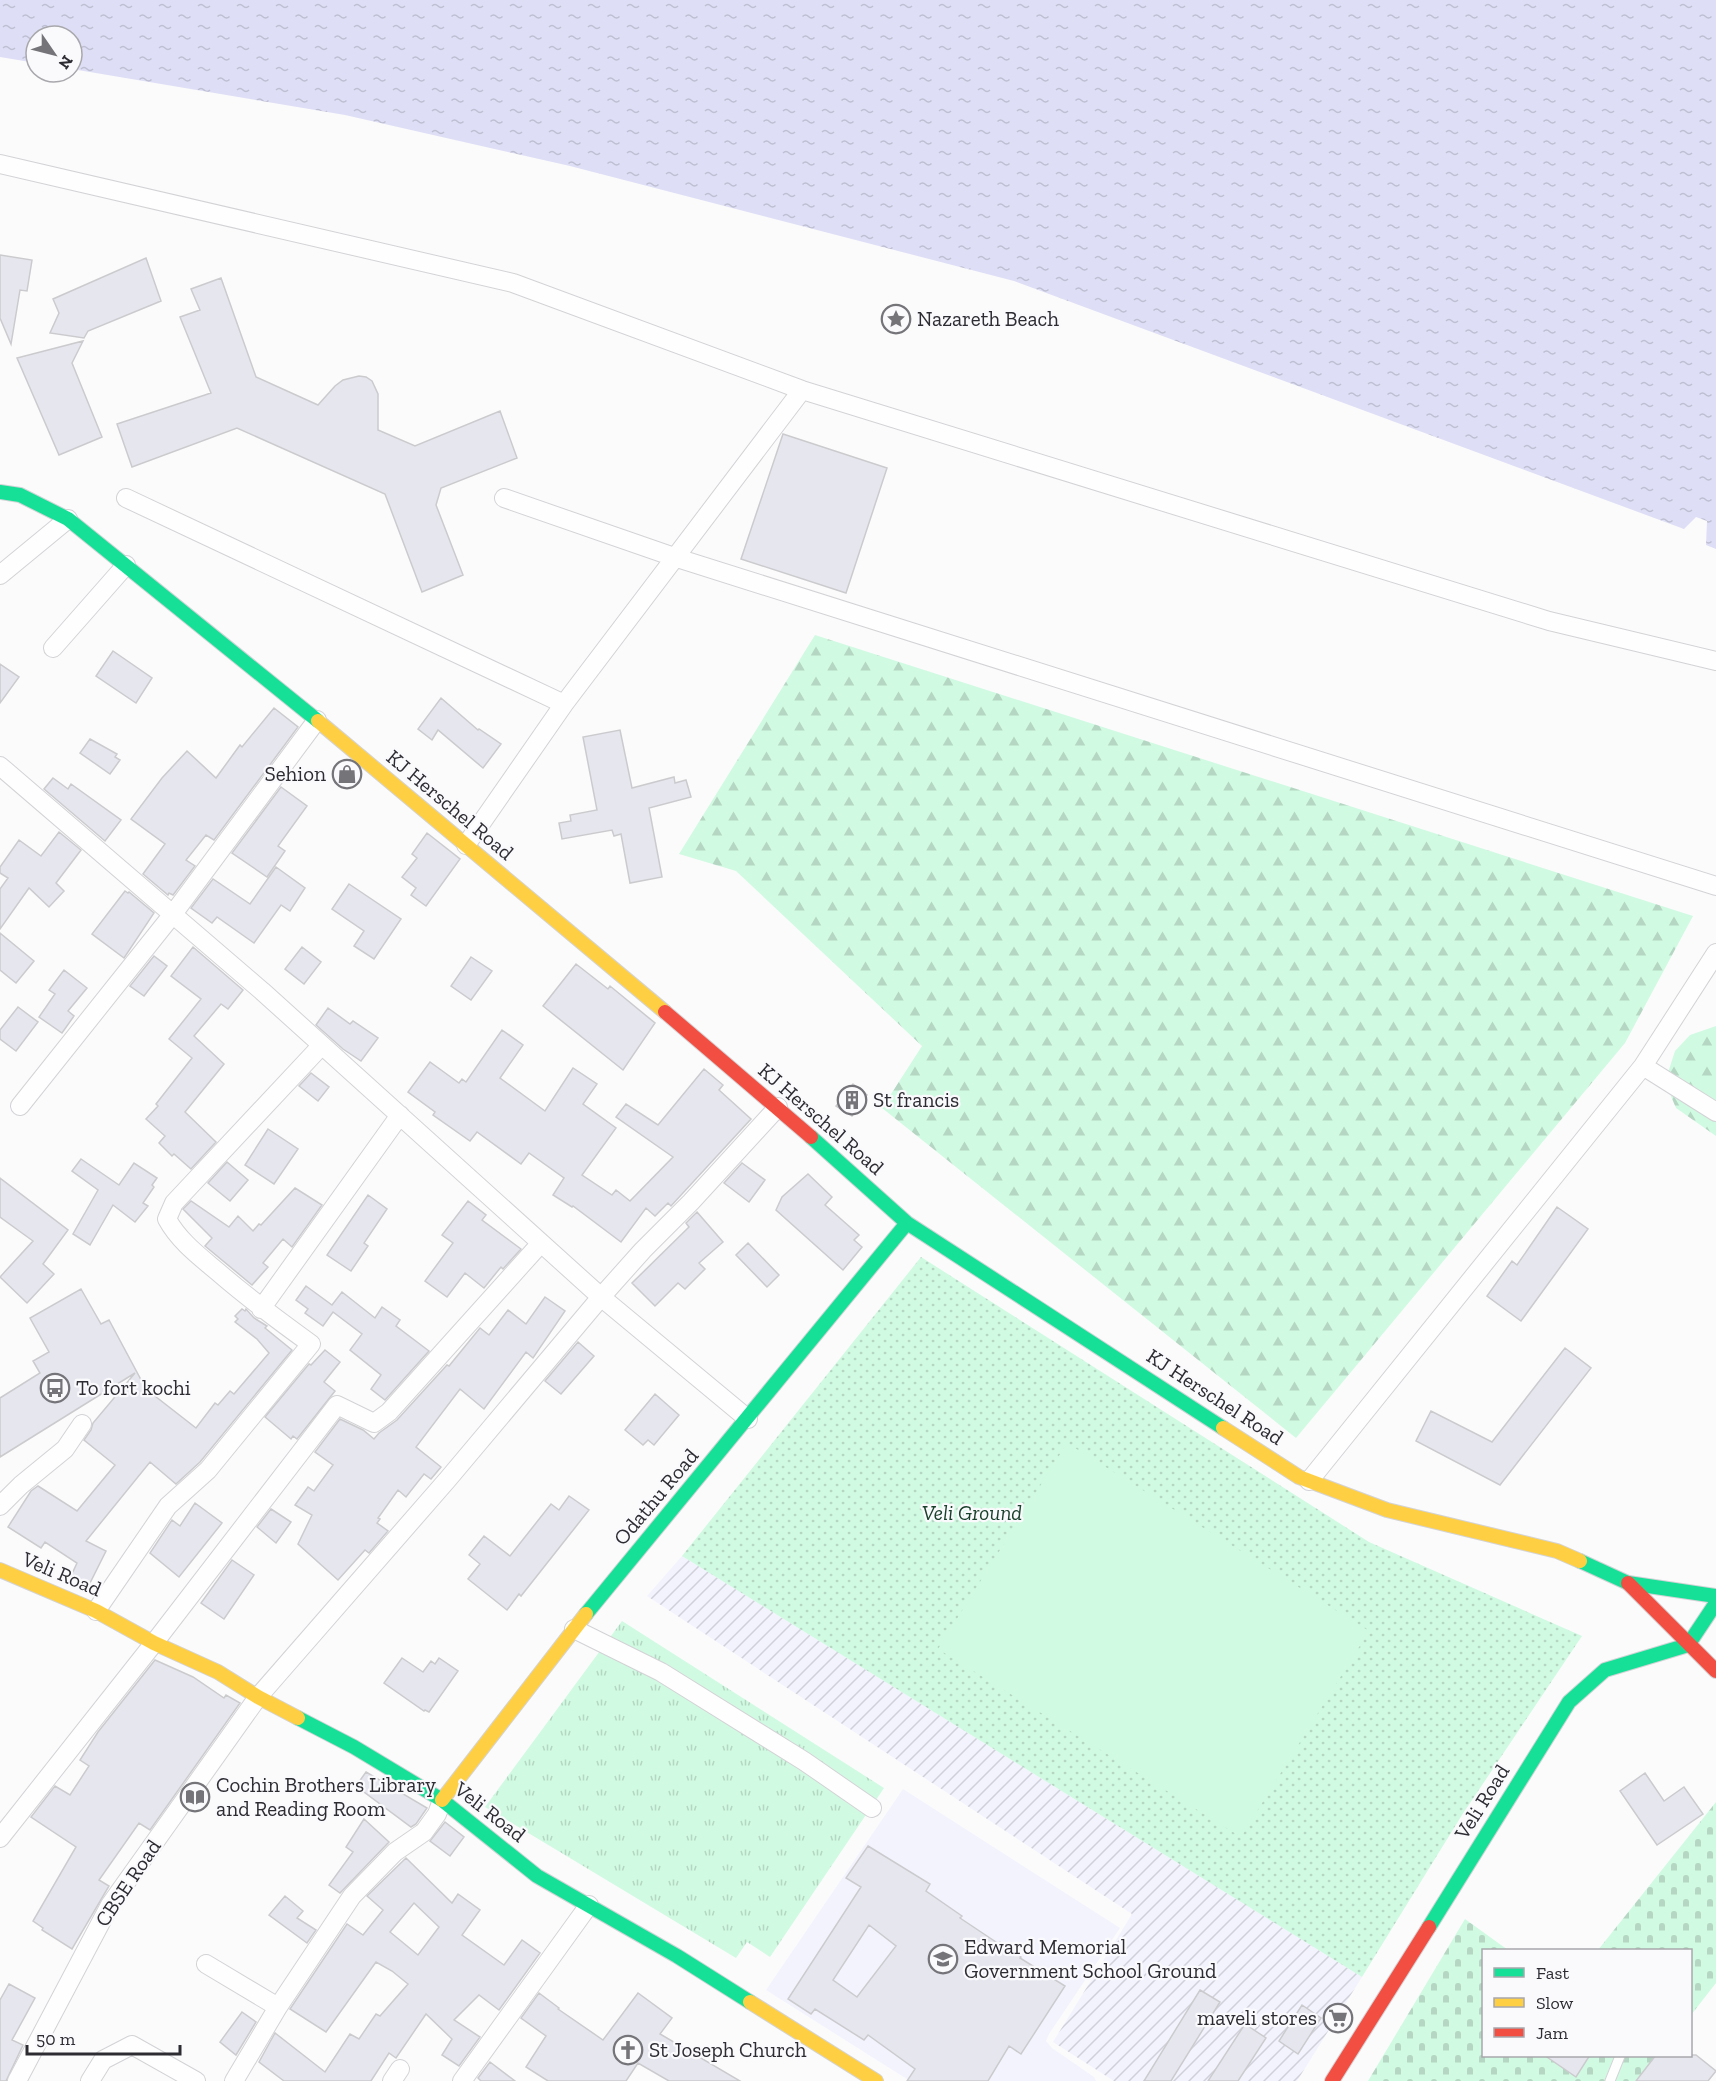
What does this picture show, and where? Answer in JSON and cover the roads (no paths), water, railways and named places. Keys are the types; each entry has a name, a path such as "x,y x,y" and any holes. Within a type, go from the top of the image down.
{"main road":[{"name":"KJ Herschel Road","path":"0,492 20,495 68,519 126,565 317,720 778,1107 907,1223 1309,1481 1387,1510 1557,1551 1628,1583 1716,1596"},
{"name":"Odathu Road","path":"442,1800 574,1629 907,1223"},
{"name":"Veli Road","path":"0,1570 96,1611 154,1643 218,1672 258,1697 354,1747 442,1800 537,1876 677,1956 876,2081"},
{"path":"1628,1583 1716,1671"},
{"path":"1688,1645 1716,1603"},
{"name":"Veli Road","path":"1332,2081 1569,1702 1605,1670 1688,1645"}],"street":[{"path":"0,164 513,283 802,390 1549,621 1716,661"},
{"path":"466,845 564,704 677,558 802,390"},
{"path":"126,498 564,704"},
{"path":"504,498 677,558 1716,886"},
{"path":"0,575 68,519"},
{"path":"53,648 126,565"},
{"path":"21,1107 172,914 317,720"},
{"path":"0,766 322,1046 601,1297 748,1419"},
{"path":"1309,1481 1643,1066 1716,953"},
{"path":"96,1611 168,1506 208,1470 311,1344 261,1309 174,1234 166,1219 174,1203 322,1046"},
{"path":"1643,1066 1716,1112"},
{"name":"CBSE Road","path":"17,2081 110,1905 258,1697 448,1479 601,1297 778,1107"},
{"path":"261,1309 400,1115"},
{"path":"0,1838 337,1405 374,1423 389,1412 541,1243"},
{"path":"0,1506 21,1485 65,1449 82,1424"},
{"path":"574,1629 661,1672 804,1761 872,1808"},
{"path":"234,2081 278,2007 352,1896 395,1852 424,1832 437,1814 442,1800"},
{"path":"462,2081 589,1905"},
{"path":"206,1964 278,2007"},
{"path":"90,2081 103,2060 132,2045 196,2081"}],"lane":[{"path":"1610,2081 1619,2057"}],"water":[{"path":"0,0 1716,0 1716,549 1706,545 1707,521 1696,517 1684,529 1014,281 570,166 345,115 84,71 84,24 24,24 24,61 0,57"}],"place":[{"name":"Nazareth Beach","path":"896,319"},
{"name":"Sehion","path":"347,774"},
{"name":"St francis","path":"852,1100"},
{"name":"To fort kochi","path":"55,1388"},
{"name":"Cochin Brothers Library and Reading Room","path":"195,1797"},
{"name":"Edward Memorial Government School Ground","path":"943,1959"},
{"name":"maveli stores","path":"1338,2018"},
{"name":"St Joseph Church","path":"628,2050"}],"park label":[{"name":"Veli Ground","path":"972,1513"}]}
